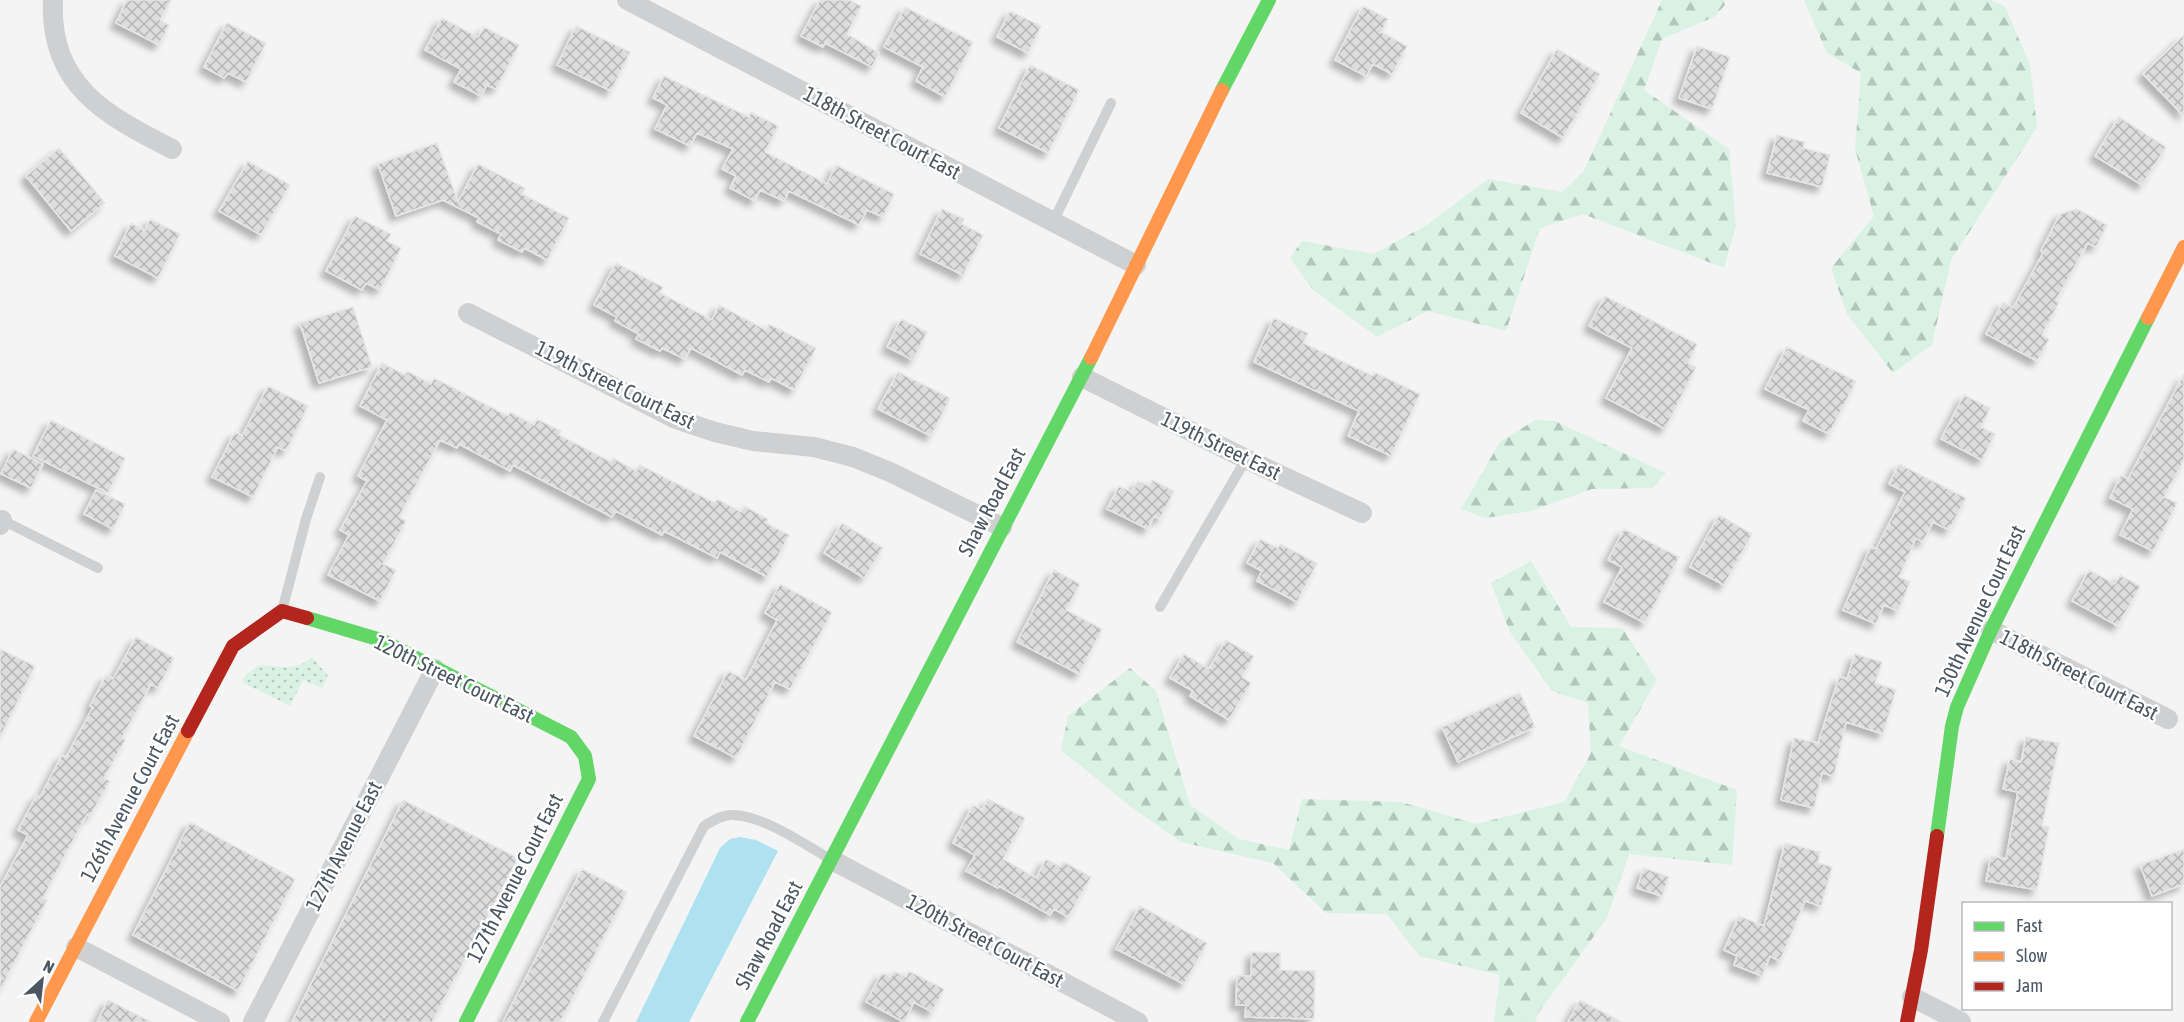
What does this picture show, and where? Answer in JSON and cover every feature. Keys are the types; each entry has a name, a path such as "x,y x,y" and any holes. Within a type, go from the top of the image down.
{"street":[{"path":"53,0 52,17 58,52 82,91 126,126 172,149"},
{"name":"118th Street Court East","path":"627,0 1136,266"},
{"name":"Shaw Road East","path":"747,1022 1002,527 1082,377 1269,0"},
{"name":"130th Avenue Court East","path":"1906,1022 1921,950 1952,726 1957,707 1991,630 2184,247"},
{"name":"119th Street Court East","path":"468,313 676,419 715,432 814,447 853,457 890,472 1002,527"},
{"name":"119th Street East","path":"1082,377 1246,459 1362,513"},
{"name":"120th Street Court East","path":"282,611 381,640 571,737 584,751"},
{"name":"126th Avenue Court East","path":"36,1022 233,646 282,611"},
{"name":"118th Street Court East","path":"1991,630 2168,719"},
{"name":"127th Avenue East","path":"253,1022 435,669"},
{"name":"127th Avenue Court East","path":"466,1022 589,779 590,764 584,751"},
{"name":"120th Street Court East","path":"832,860 1138,1022"},
{"path":"76,947 220,1022"},
{"path":"1912,997 1961,1022"}],"lane":[{"path":"1053,222 1111,103"},
{"path":"1160,607 1246,459"},
{"path":"282,611 306,519 320,477"},
{"path":"1,522 98,567"},
{"path":"603,1022 704,826 715,819 731,814 746,817 771,826 832,860"}],"green space":[{"path":"1662,0 1724,0 1725,5 1714,17 1662,39 1644,90 1729,149 1736,226 1724,268 1583,214 1540,228 1506,331 1428,311 1377,337 1312,289 1290,258 1302,241 1373,254 1427,225 1488,179 1562,192 1584,171"},
{"path":"1804,0 1990,0 2005,6 2030,65 2037,127 1951,260 1932,345 1893,373 1847,314 1831,268 1874,216 1855,149 1861,73 1827,53"},
{"path":"1535,420 1555,421 1666,473 1652,488 1592,489 1531,511 1485,518 1461,509 1500,442"},
{"path":"1531,561 1571,627 1622,628 1657,680 1619,746 1737,790 1732,865 1629,854 1607,918 1537,1015 1536,1022 1494,1022 1500,975 1419,956 1387,914 1326,913 1273,863 1181,842 1130,806 1061,750 1068,716 1130,668 1156,691 1190,805 1239,839 1289,850 1302,799 1401,802 1476,824 1564,802 1591,753 1588,703 1552,691 1510,632 1491,583"},
{"path":"312,657 328,676 322,688 303,680 290,706 241,682 259,665 293,667"}],"water":[{"path":"740,837 756,840 778,851 689,1022 636,1022 720,848 730,839"}],"building":[{"path":"127,0 171,0 160,20 169,25 159,45 116,23"},
{"path":"820,0 849,0 861,6 847,34 879,53 872,67 825,43 823,47 801,36"},
{"path":"1363,6 1388,19 1381,32 1407,46 1392,74 1373,64 1366,76 1335,60"},
{"path":"905,7 973,42 945,97 916,81 923,67 884,47"},
{"path":"1010,11 1041,26 1028,53 997,37"},
{"path":"442,18 478,37 484,27 519,45 496,89 487,85 481,96 454,82 461,69 425,50"},
{"path":"227,23 266,43 246,82 228,73 224,78 204,67"},
{"path":"576,26 630,52 611,91 557,65"},
{"path":"2184,35 2184,116 2143,74"},
{"path":"1697,46 1730,57 1712,109 1679,98"},
{"path":"1557,49 1600,74 1563,138 1521,113"},
{"path":"1030,65 1079,90 1048,153 999,128"},
{"path":"664,76 749,117 751,112 778,126 765,152 827,184 836,165 894,194 883,217 867,210 859,225 789,191 784,201 760,190 755,201 730,188 736,176 722,169 733,149 697,133 690,146 655,129 667,105 653,98"},
{"path":"2119,117 2166,147 2142,185 2095,156"},
{"path":"1777,135 1805,142 1803,148 1830,155 1822,187 1767,173"},
{"path":"437,143 458,202 478,164 525,188 522,194 569,218 547,260 524,248 522,252 498,240 501,234 477,222 479,218 443,200 396,216 378,164"},
{"path":"59,148 105,203 71,231 26,176"},
{"path":"248,161 290,185 261,235 219,211"},
{"path":"942,209 964,219 962,224 983,235 963,275 920,254"},
{"path":"2077,209 2107,225 2096,247 2088,243 2056,300 2059,302 2042,335 2049,339 2037,361 1986,334 2003,302 2013,308 2043,253 2041,251 2060,214"},
{"path":"355,216 391,234 387,241 401,248 380,290 366,283 362,290 326,271"},
{"path":"150,219 180,234 158,278 115,256 131,223 145,231"},
{"path":"616,263 663,287 660,293 712,320 719,305 766,330 769,324 816,348 794,390 771,378 769,382 745,370 742,375 691,348 685,359 662,348 660,351 636,339 639,334 615,321 617,317 594,305"},
{"path":"1605,296 1697,344 1688,363 1696,367 1665,429 1606,398 1632,348 1589,326"},
{"path":"353,307 372,367 319,383 300,323"},
{"path":"1274,318 1308,333 1303,343 1373,376 1374,372 1420,394 1391,456 1348,436 1359,411 1254,362"},
{"path":"901,319 927,332 913,360 887,347"},
{"path":"1787,347 1856,381 1829,434 1803,421 1809,410 1765,389"},
{"path":"382,363 405,375 407,371 431,384 434,378 508,416 510,412 534,425 537,419 561,431 559,435 611,462 613,458 636,471 640,465 715,503 717,499 741,512 744,506 768,519 766,523 789,535 767,577 720,552 717,558 664,531 662,535 616,511 612,517 513,465 510,471 459,444 457,448 440,440 399,517 406,521 383,564 396,570 380,601 328,575 349,535 340,530 367,481 358,476 387,420 360,406"},
{"path":"898,372 950,398 931,436 878,409"},
{"path":"2184,374 2184,460 2164,497 2177,503 2153,551 2120,535 2133,509 2110,498 2121,475 2128,479"},
{"path":"268,386 308,406 286,451 278,447 253,497 212,477 235,432 242,436"},
{"path":"1964,395 1990,408 1981,427 1995,434 1982,460 1941,439"},
{"path":"51,420 125,458 108,493 33,456"},
{"path":"13,449 43,464 31,488 1,474"},
{"path":"1899,464 1966,498 1949,530 1933,522 1923,542 1916,538 1899,577 1910,582 1898,611 1884,605 1876,624 1843,610 1871,546 1876,549 1905,492 1889,484"},
{"path":"1152,480 1174,491 1160,519 1154,516 1148,529 1107,509 1119,486 1132,492 1138,481 1149,486"},
{"path":"96,490 125,504 113,529 84,514"},
{"path":"1719,515 1752,534 1724,585 1690,567"},
{"path":"842,523 883,548 864,578 824,553"},
{"path":"1624,529 1679,557 1645,623 1604,602 1622,567 1608,560"},
{"path":"1260,539 1278,548 1280,544 1317,563 1297,602 1257,581 1262,571 1247,563"},
{"path":"1054,570 1080,584 1066,610 1102,629 1079,674 1017,642"},
{"path":"2089,570 2115,584 2120,575 2140,586 2118,626 2072,601"},
{"path":"780,584 832,612 790,689 775,682 736,758 694,736 728,671 746,680 777,620 765,613"},
{"path":"136,637 174,658 158,688 151,684 122,738 125,740 104,778 110,781 90,816 87,814 61,863 43,898 47,900 0,990 0,887 28,835 18,830 37,795 40,797 62,755 66,757 93,707 90,706 106,675 113,679"},
{"path":"1226,640 1254,656 1242,677 1251,683 1229,720 1190,696 1193,691 1170,678 1184,654 1209,669"},
{"path":"0,649 35,666 0,737"},
{"path":"1855,654 1882,662 1875,683 1896,690 1883,734 1846,722 1834,776 1822,773 1814,808 1781,800 1794,738 1818,743 1839,677 1847,679"},
{"path":"1520,693 1535,727 1458,762 1442,727"},
{"path":"2026,737 2059,743 2042,826 2049,827 2037,890 1986,881 1991,856 2006,859 2018,792 2003,789 2010,759 2021,762"},
{"path":"988,799 1025,818 1003,859 1036,878 1046,859 1060,867 1064,862 1091,877 1068,917 1054,909 1050,915 999,886 998,888 966,871 975,855 953,843 973,805 982,810"},
{"path":"403,800 518,858 432,1022 292,1022"},
{"path":"190,822 295,879 238,991 133,935"},
{"path":"1785,843 1820,852 1818,863 1832,867 1821,906 1805,901 1780,961 1770,956 1762,976 1734,965 1737,956 1724,950 1739,916 1764,926"},
{"path":"2184,849 2184,884 2152,896 2140,865"},
{"path":"1644,868 1669,877 1662,896 1637,888"},
{"path":"582,869 627,892 569,1005 560,1022 503,1022"},
{"path":"1140,906 1207,943 1184,984 1116,949"},
{"path":"1252,952 1280,953 1280,970 1315,971 1314,1019 1245,1017 1246,1005 1236,1005 1237,976 1251,976"},
{"path":"894,971 906,977 909,971 944,989 932,1012 914,1002 904,1022 866,1002 882,973 891,977"},
{"path":"108,1000 151,1022 97,1022"},
{"path":"1580,1000 1621,1022 1568,1022"}],"traffic: fast":[{"path":"1222,90 1269,0"},
{"path":"1937,836 1952,726 1957,707 1991,630 2148,318"},
{"path":"747,1022 1091,358"},
{"path":"307,618 381,640 571,737 585,756 589,779 466,1022"}],"traffic: slow":[{"path":"1091,358 1222,90"},
{"path":"2148,318 2184,247"},
{"path":"36,1022 188,731"}],"traffic: jam":[{"path":"188,731 233,646 282,611 307,618"},
{"path":"1907,1022 1921,950 1937,836"}]}
